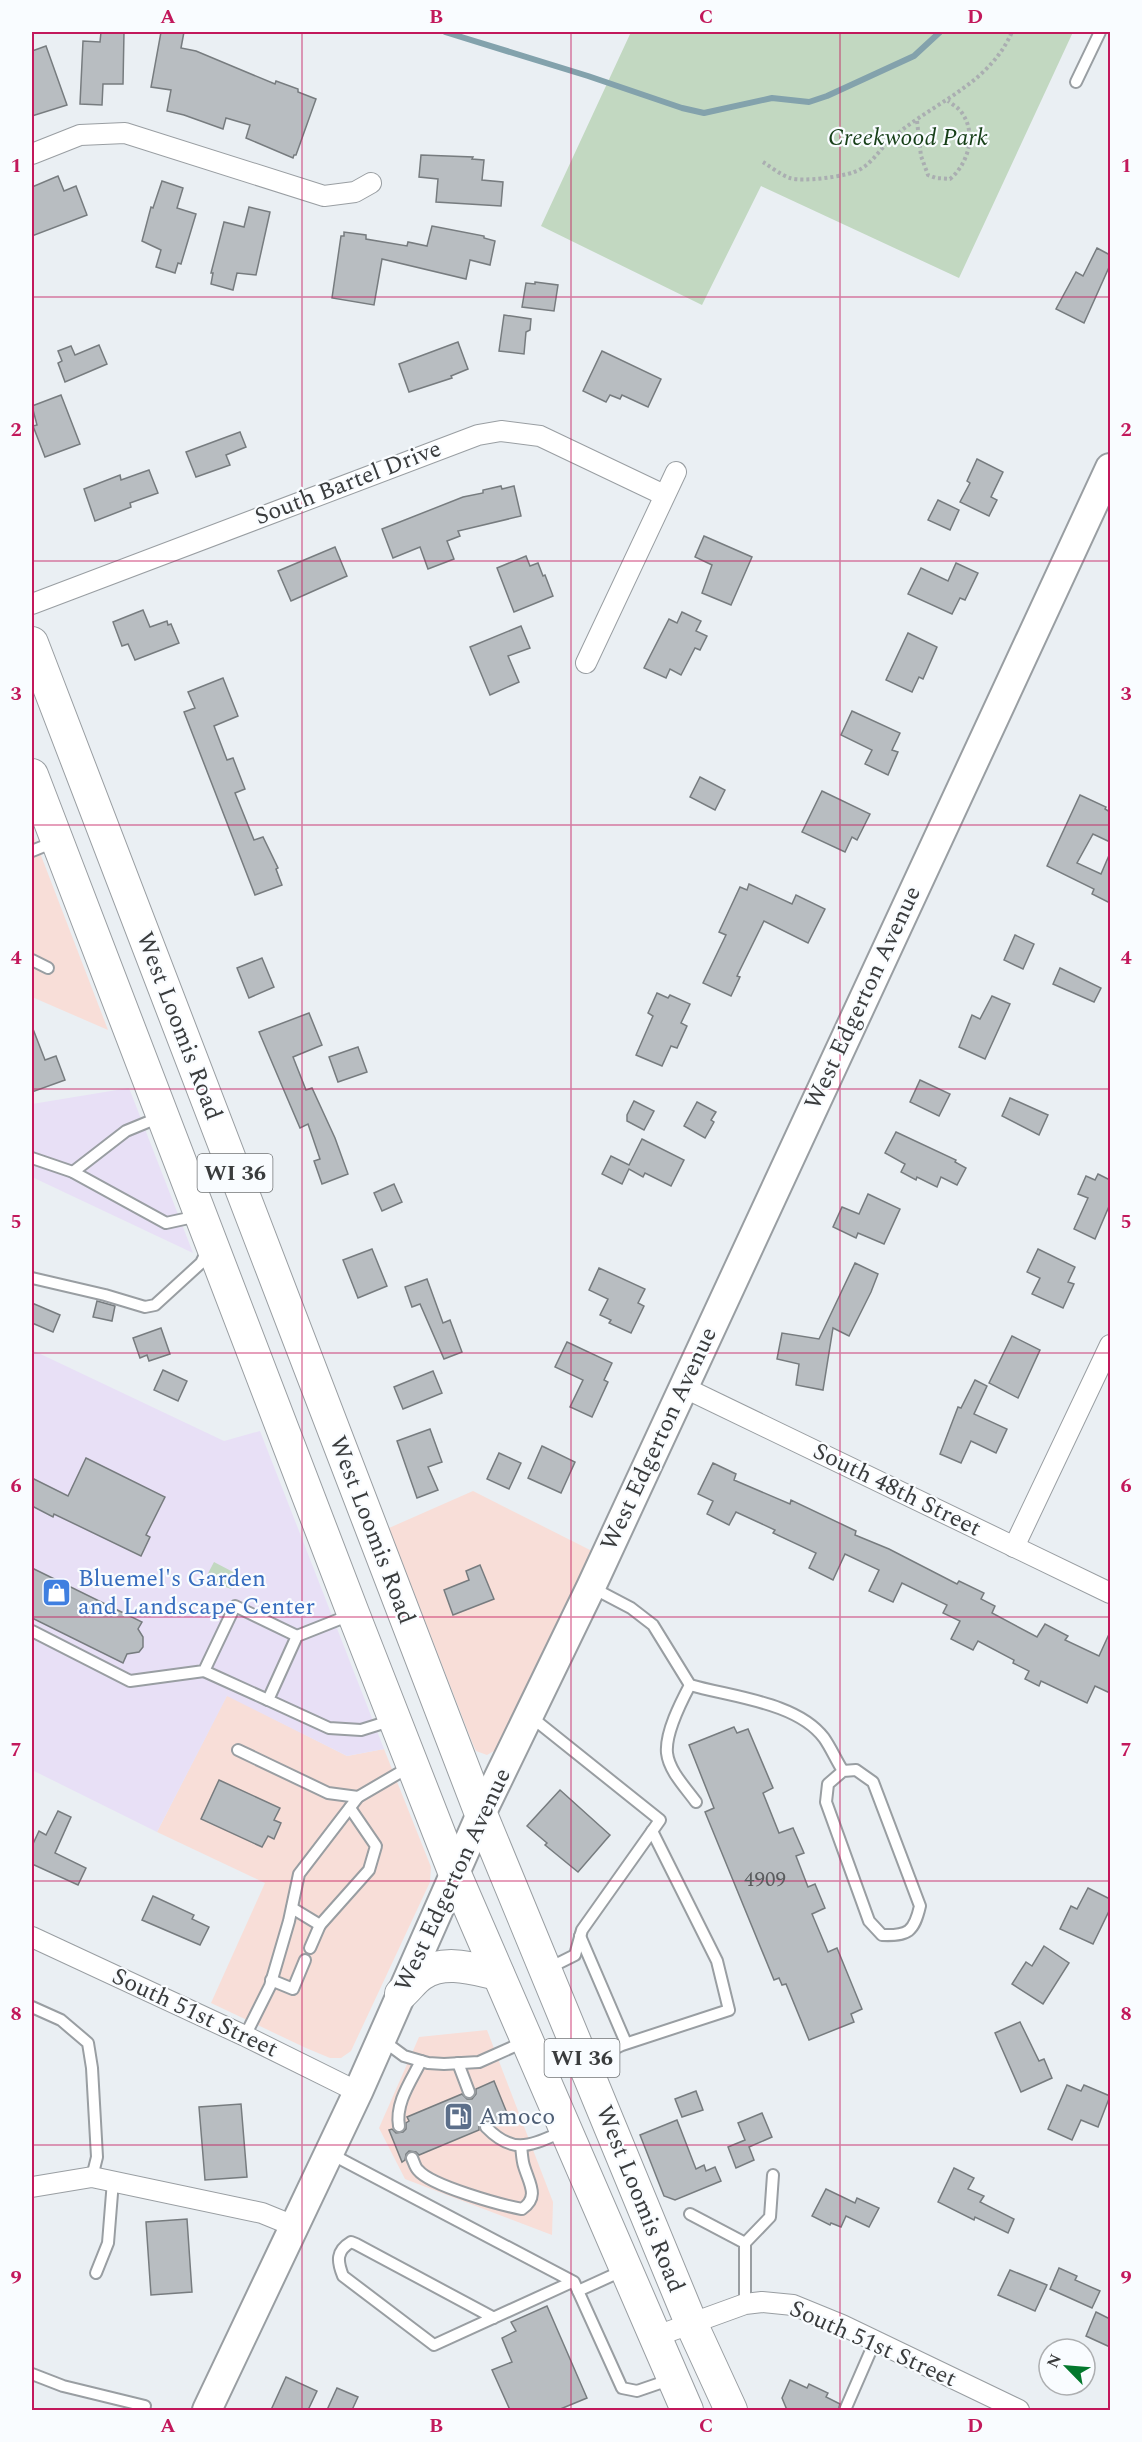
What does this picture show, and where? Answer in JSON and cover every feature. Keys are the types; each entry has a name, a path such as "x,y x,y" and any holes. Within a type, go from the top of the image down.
{"main road":[{"name":"West Loomis Road","path":"32,643 481,1814 691,2323 730,2410"},
{"name":"West Loomis Road","path":"32,775 44,846 163,1116 455,1874 687,2410"},
{"path":"206,1228 255,1224"},
{"path":"395,1719 439,1704"},
{"path":"401,1994 423,1974 454,1965 501,1981 546,1971"}],"street":[{"path":"32,154 80,135 124,133 324,196 355,192 371,183"},
{"name":"South Bartel Drive","path":"32,604 452,444 490,433 520,432 540,436 664,495"},
{"name":"West Edgerton Avenue","path":"207,2410 329,2153 481,1814 591,1587 1110,468"},
{"path":"586,663 676,472"},
{"path":"1014,1547 1110,1345"},
{"name":"South 48th Street","path":"683,1387 1110,1593"},
{"name":"South 51st Street","path":"32,1936 245,2036 357,2092"},
{"path":"32,2187 92,2177 262,2213 294,2226"},
{"name":"South 51st Street","path":"654,2337 745,2304 762,2302 793,2305 875,2341 1019,2410"}],"lane":[{"path":"1076,82 1100,32"},
{"path":"32,960 48,968"},
{"path":"74,1172 126,1131 163,1116"},
{"path":"32,1158 74,1172 166,1223 206,1228 201,1263 155,1305 139,1307 105,1295 32,1278"},
{"path":"591,1587 631,1608 652,1625 690,1685 763,1703 799,1717 823,1737 843,1771"},
{"path":"204,1671 235,1606 297,1636"},
{"path":"268,1700 297,1636 353,1613"},
{"path":"32,1631 130,1681 204,1671 329,1728 361,1730 395,1719"},
{"path":"690,1685 673,1722 667,1752 672,1768 696,1802"},
{"path":"530,1716 660,1820 582,1930 575,1955 546,1971"},
{"path":"238,1750 328,1793 358,1797"},
{"path":"245,2036 271,1980 292,1908 299,1874 358,1797 413,1765"},
{"path":"856,1770 873,1782 920,1906 910,1931 898,1936 882,1935 869,1922 826,1802 828,1784 843,1771 856,1770"},
{"path":"310,1948 320,1926 369,1870 376,1846 350,1808"},
{"path":"584,2063 626,2043 729,2010 717,1961 652,1831"},
{"path":"292,1908 320,1926"},
{"path":"580,1936 626,2043"},
{"path":"271,1980 293,1989 305,1960"},
{"path":"32,2007 62,2020 88,2043 92,2068 97,2157 92,2177"},
{"path":"381,2039 405,2056 428,2063 479,2062 526,2040"},
{"path":"399,2126 397,2115 400,2103 421,2061"},
{"path":"458,2063 469,2091"},
{"path":"486,2127 499,2140 521,2146 565,2130"},
{"path":"412,2158 418,2170 424,2175 467,2194 522,2209 529,2204 532,2187 524,2165 521,2146"},
{"path":"329,2153 575,2286 622,2388 637,2391 672,2379"},
{"path":"745,2304 745,2243 770,2217 773,2175"},
{"path":"96,2273 108,2243 113,2181"},
{"path":"690,2214 745,2243"},
{"path":"494,2318 351,2242 338,2256 338,2265 343,2276 434,2345 575,2286 626,2270"},
{"path":"845,2410 875,2341"},
{"path":"32,2374 63,2386 145,2406"}],"path":[{"path":"763,162 791,178 857,172 869,163 891,139 948,101 983,74 1006,45 1012,32"},
{"path":"917,121 921,156 928,175 950,179 962,167 969,145 969,134 964,116 948,101"}],"shaded area":[{"path":"32,832 108,1030 32,997"},
{"path":"129,1088 193,1253 32,1177 32,1104"},
{"path":"32,1350 224,1441 260,1431 384,1749 347,1756 227,1696 157,1832 32,1770"},
{"path":"473,1491 592,1551 503,1740 494,1751 487,1755 476,1751 472,1742 389,1528"},
{"path":"227,1695 347,1756 384,1749 431,1867 430,1882 351,2051 341,2058 330,2058 306,2048 211,2003 265,1883 157,1832"},
{"path":"487,2030 553,2202 552,2235 405,2179 379,2128 419,2037"}],"green space":[{"name":"Creekwood Park","path":"631,32 1073,32 959,278 761,186 702,305 541,226"},
{"path":"214,1562 235,1573 236,1577 231,1589 216,1583 213,1587 203,1583"}],"building":[{"path":"101,32 124,32 123,84 103,84 102,105 80,104 83,41 100,42"},
{"path":"161,32 184,32 181,48 196,51 275,84 276,81 298,89 298,92 316,99 296,155 293,158 246,138 250,125 226,118 223,129 167,111 171,90 151,87"},
{"path":"46,46 67,105 32,116 32,51"},
{"path":"421,155 473,157 472,159 484,160 482,180 503,182 501,206 436,202 438,179 419,177"},
{"path":"58,176 64,191 76,186 87,215 32,236 32,187"},
{"path":"162,181 183,188 177,208 196,214 181,264 178,263 175,273 156,267 161,250 142,241 151,207 153,208"},
{"path":"249,207 270,212 256,275 237,273 233,290 211,284 213,273 211,273 224,222 244,227"},
{"path":"432,226 484,236 484,238 495,241 490,265 470,260 466,279 382,259 374,305 332,298 341,236 344,236 344,232 366,235 366,239 407,246 408,242 427,246"},
{"path":"1097,248 1110,255 1110,265 1084,323 1056,309 1076,272 1083,276"},
{"path":"535,282 558,285 554,311 522,307 526,283 535,284"},
{"path":"504,315 531,319 530,330 526,332 524,354 499,351"},
{"path":"458,342 468,369 451,376 452,378 409,392 399,364"},
{"path":"99,345 107,364 65,382 58,363 62,361 58,351 71,346 75,355"},
{"path":"602,351 661,379 648,407 622,395 620,399 610,395 606,402 583,391"},
{"path":"61,395 80,444 45,457 33,426 37,425 32,406"},
{"path":"240,432 246,447 226,455 230,465 196,477 186,452"},
{"path":"977,459 1003,472 991,497 997,500 989,516 960,502 970,483 967,481"},
{"path":"149,470 158,493 130,503 131,507 95,521 84,489 120,475 121,480"},
{"path":"501,486 502,489 514,486 521,516 458,531 460,536 447,541 454,559 428,569 420,547 393,558 382,529 463,497"},
{"path":"938,500 959,510 950,530 928,520"},
{"path":"704,536 752,557 731,605 702,593 712,565 695,557"},
{"path":"335,547 347,576 291,601 278,571"},
{"path":"526,556 530,566 538,563 553,596 514,612 497,568"},
{"path":"956,563 978,573 965,600 960,598 952,614 908,594 921,568 948,581"},
{"path":"143,610 150,627 167,621 168,625 171,624 179,643 135,660 128,644 122,646 113,622"},
{"path":"682,612 701,621 696,631 707,636 700,650 695,648 681,675 670,669 666,678 644,668 669,619 677,623"},
{"path":"521,626 530,648 508,656 519,682 490,695 470,647"},
{"path":"908,633 937,647 923,679 919,677 912,692 886,680"},
{"path":"223,678 238,716 214,726 227,760 233,758 245,789 235,793 254,840 263,837 278,868 276,869 282,885 255,895 184,712 195,708 188,692"},
{"path":"852,711 900,733 892,750 898,752 888,775 865,764 872,750 841,735"},
{"path":"700,777 725,790 715,810 690,797"},
{"path":"822,791 870,814 857,840 852,837 845,852 802,832"},
{"path":"1080,795 1106,807 1105,809 1110,812 1110,842 1093,834 1077,863 1101,874 1110,853 1110,903 1092,894 1094,889 1047,866"},
{"path":"749,884 792,904 796,895 825,909 808,943 764,921 737,976 740,977 731,996 703,983 726,935 719,932 740,887 747,890"},
{"path":"1015,935 1034,944 1023,969 1004,960"},
{"path":"262,958 274,987 249,998 237,968"},
{"path":"1060,968 1101,988 1094,1002 1053,984"},
{"path":"657,993 668,998 670,995 690,1004 681,1023 687,1026 677,1048 671,1046 662,1066 636,1055 653,1016 648,1013"},
{"path":"992,996 1010,1004 985,1059 959,1047 972,1015 980,1019"},
{"path":"309,1013 322,1045 293,1057 306,1090 312,1088 335,1138 348,1174 322,1184 314,1161 320,1159 308,1124 300,1128 259,1032"},
{"path":"33,1029 45,1060 56,1056 65,1080 32,1092"},
{"path":"358,1047 367,1072 338,1082 329,1057"},
{"path":"920,1080 950,1094 939,1116 910,1102"},
{"path":"1010,1098 1048,1115 1039,1135 1002,1116"},
{"path":"634,1101 654,1111 644,1130 627,1121 627,1115"},
{"path":"697,1102 716,1112 711,1120 714,1122 705,1138 684,1126"},
{"path":"896,1132 956,1160 955,1162 966,1168 957,1185 941,1177 937,1187 901,1172 905,1164 885,1153"},
{"path":"642,1139 684,1160 671,1186 645,1173 643,1177 629,1169 622,1184 602,1174 611,1156 629,1165"},
{"path":"1098,1174 1110,1180 1110,1204 1095,1239 1074,1229 1088,1198 1078,1194 1086,1176 1095,1180"},
{"path":"394,1184 402,1202 382,1211 374,1193"},
{"path":"868,1194 900,1209 884,1244 858,1233 856,1238 833,1227 842,1207 859,1214"},
{"path":"372,1249 387,1286 358,1298 343,1260"},
{"path":"1038,1249 1075,1267 1068,1282 1074,1284 1063,1308 1032,1294 1040,1278 1027,1272"},
{"path":"855,1263 878,1274 871,1292 849,1336 833,1328 823,1390 796,1385 799,1364 777,1359 782,1333 819,1339"},
{"path":"599,1268 645,1289 638,1303 644,1306 631,1333 609,1323 611,1320 600,1315 608,1299 589,1290"},
{"path":"427,1279 443,1323 450,1320 462,1352 444,1359 420,1304 412,1307 405,1287"},
{"path":"97,1301 115,1306 112,1321 93,1317"},
{"path":"32,1303 60,1315 53,1332 32,1323"},
{"path":"161,1328 170,1354 149,1361 147,1355 140,1358 133,1338"},
{"path":"1012,1336 1040,1350 1018,1398 989,1383"},
{"path":"567,1342 612,1363 604,1380 608,1382 592,1417 570,1407 583,1380 555,1367"},
{"path":"163,1370 187,1381 178,1401 154,1390"},
{"path":"433,1371 442,1393 403,1409 394,1387"},
{"path":"975,1380 987,1386 974,1414 1007,1429 996,1453 971,1441 961,1463 940,1454 958,1407 961,1408"},
{"path":"430,1429 442,1462 428,1467 438,1490 417,1498 397,1441"},
{"path":"542,1446 575,1462 561,1493 528,1478"},
{"path":"499,1453 521,1463 509,1489 487,1479"},
{"path":"86,1458 165,1497 146,1535 150,1537 141,1556 54,1514 53,1517 32,1506 32,1478 68,1496"},
{"path":"713,1463 736,1474 734,1480 790,1504 791,1500 856,1531 855,1535 889,1549 957,1584 959,1581 984,1593 981,1599 995,1606 992,1613 1037,1637 1045,1624 1068,1636 1065,1640 1099,1656 1110,1632 1110,1693 1095,1686 1087,1703 1041,1681 1039,1686 1025,1679 1029,1671 1013,1663 1014,1660 978,1641 973,1650 951,1639 960,1621 943,1613 947,1605 902,1583 893,1602 869,1591 879,1570 845,1554 833,1580 809,1568 816,1553 773,1533 775,1530 736,1512 729,1525 707,1514 713,1501 698,1494"},
{"path":"480,1565 494,1599 453,1615 444,1590 469,1580 466,1571"},
{"name":"Bluemel's Garden and Landscape Center","path":"32,1568 142,1622 138,1629 143,1637 143,1647 139,1652 127,1654 123,1663 32,1618"},
{"path":"734,1727 737,1733 748,1729 773,1788 763,1793 779,1833 793,1828 804,1853 796,1856 808,1887 815,1884 825,1908 812,1914 828,1952 837,1948 862,2009 851,2014 854,2022 809,2040 786,1984 782,1985 779,1978 774,1980 705,1812 714,1808 689,1745"},
{"path":"219,1780 280,1808 274,1820 281,1823 274,1839 268,1836 262,1847 201,1819"},
{"path":"560,1790 610,1835 578,1872 545,1845 547,1843 527,1826"},
{"path":"58,1811 71,1817 55,1853 86,1868 78,1885 32,1864 32,1846 39,1831 46,1835"},
{"path":"1088,1888 1110,1899 1110,1909 1093,1944 1060,1929 1071,1906 1077,1909"},
{"path":"153,1896 194,1915 192,1919 209,1927 200,1945 142,1920"},
{"path":"1044,1946 1069,1963 1043,2004 1012,1984 1026,1962 1032,1966"},
{"path":"1020,2022 1039,2061 1044,2059 1052,2078 1021,2092 995,2033"},
{"name":"Amoco","path":"494,2081 509,2118 494,2124 483,2120 479,2125 479,2130 419,2155 409,2151 402,2162 389,2130 392,2129 396,2133 403,2132 409,2121 407,2117 462,2094 467,2099 472,2099 476,2094 476,2089"},
{"path":"1067,2085 1081,2091 1084,2085 1110,2096 1098,2127 1081,2120 1072,2140 1048,2129"},
{"path":"696,2091 703,2110 682,2117 675,2099"},
{"path":"241,2104 247,2177 205,2180 199,2107"},
{"path":"762,2113 772,2137 749,2147 754,2160 736,2168 728,2147 745,2140 738,2123"},
{"path":"677,2120 696,2169 704,2165 706,2171 715,2167 721,2181 675,2200 664,2196 640,2135"},
{"path":"954,2168 974,2178 968,2189 984,2196 980,2202 1014,2219 1008,2233 975,2217 974,2220 938,2202"},
{"path":"826,2189 855,2203 857,2198 879,2208 869,2227 846,2216 841,2227 831,2223 830,2225 812,2216"},
{"path":"187,2219 192,2292 151,2295 146,2222"},
{"path":"1059,2268 1077,2276 1075,2280 1100,2291 1092,2308 1050,2289"},
{"path":"1010,2270 1047,2285 1035,2311 998,2295"},
{"path":"547,2306 587,2398 558,2410 510,2410 492,2370 512,2362 502,2338 516,2331 511,2322"},
{"path":"1096,2312 1110,2319 1110,2347 1097,2341 1097,2337 1086,2336"},
{"path":"286,2377 317,2391 308,2410 271,2410"},
{"path":"790,2380 807,2388 809,2384 828,2393 826,2397 840,2404 838,2410 787,2410 782,2398"},
{"path":"337,2388 358,2397 352,2410 327,2410"}],"waterway":[{"path":"445,32 704,113 772,98 809,102 827,96 914,56 940,32"}],"place":[{"name":"Bluemel's Garden and Landscape Center","path":"57,1593"},
{"name":"Amoco","path":"458,2117"}]}
